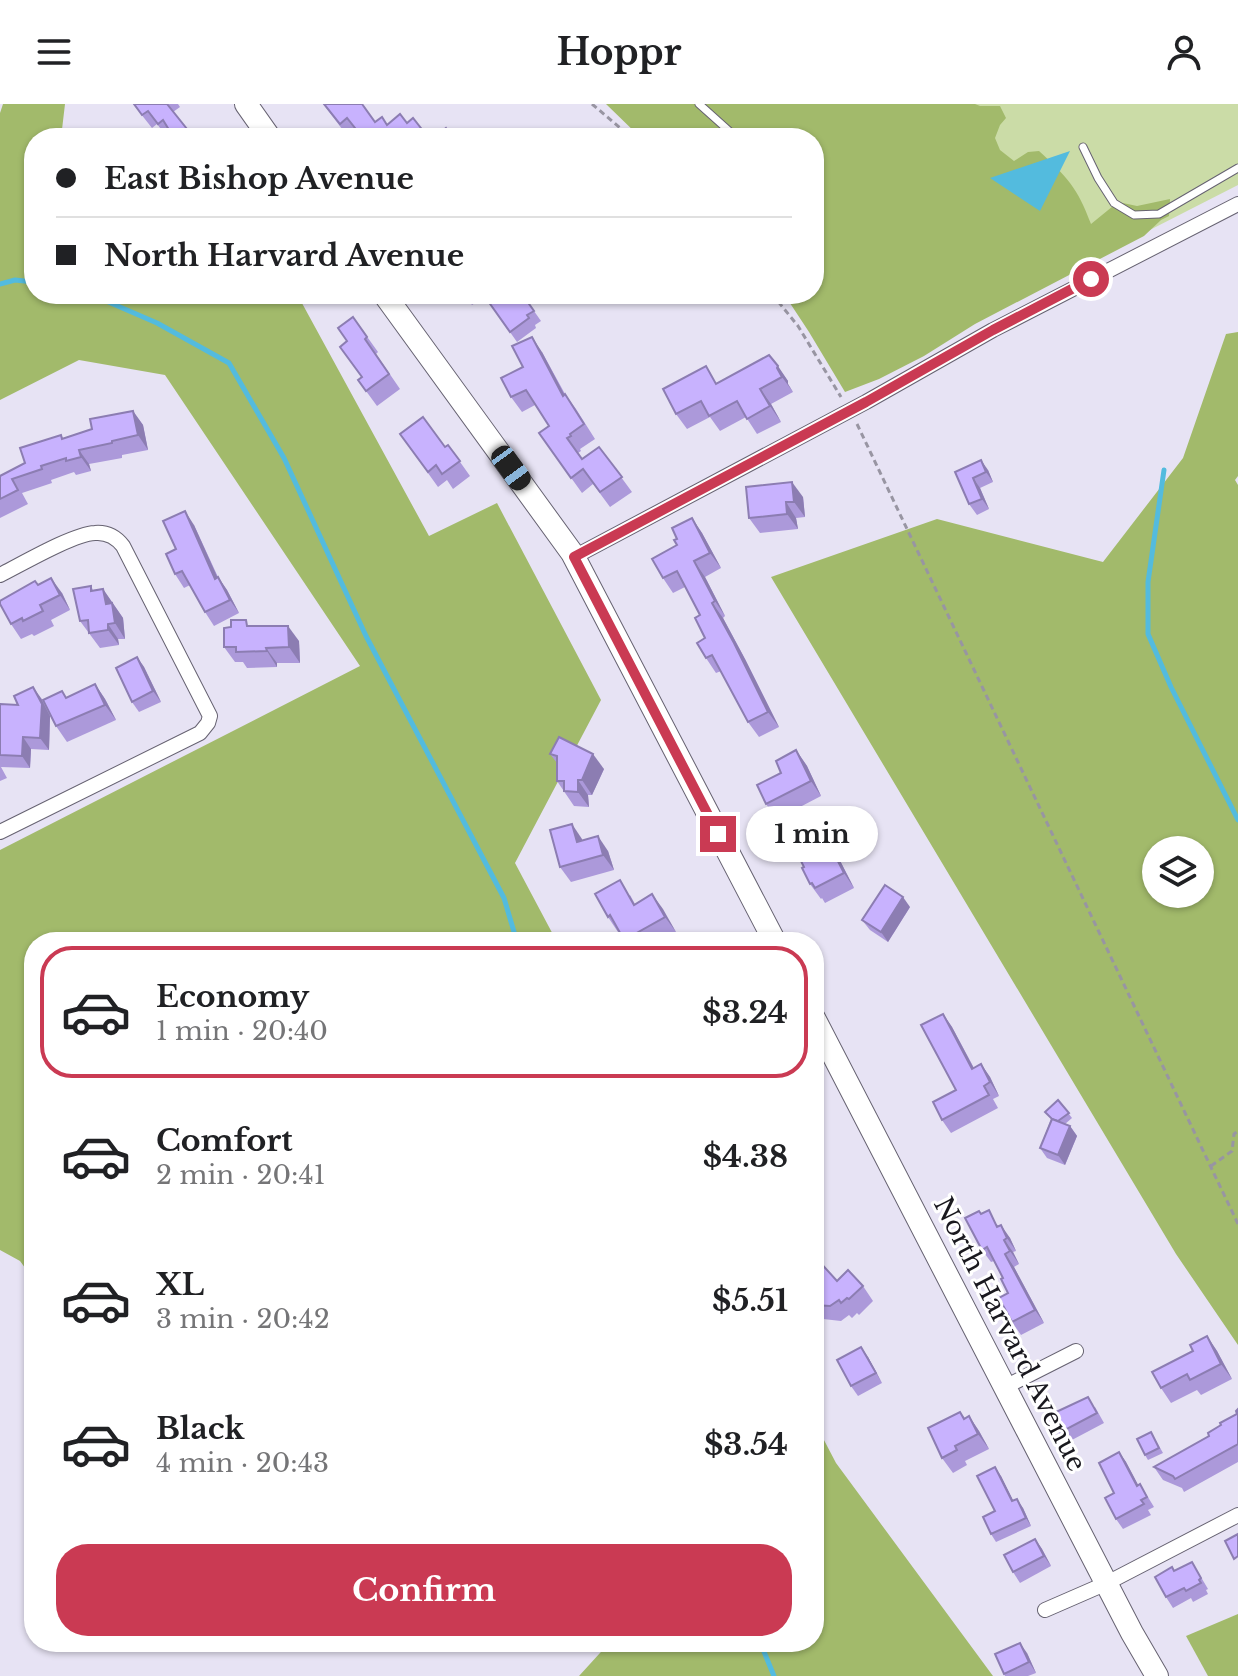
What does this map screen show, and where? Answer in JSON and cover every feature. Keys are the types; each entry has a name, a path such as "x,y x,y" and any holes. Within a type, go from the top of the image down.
{"street":[{"path":"246,104 263,128"},
{"path":"574,557 850,411 993,330 1238,204"},
{"path":"391,304 574,557 770,932"},
{"path":"0,575 80,536 101,533 115,538 123,546 209,712 210,720 200,733 0,832"},
{"name":"North Harvard Avenue","path":"824,1037 1157,1676"},
{"path":"1005,1387 1076,1351"},
{"path":"1045,1610 1107,1583 1238,1515"}],"lane":[{"path":"699,104 726,128"},
{"path":"1083,147 1114,203 1134,215 1159,214 1238,168"}],"path":[{"path":"592,104 620,128"},
{"path":"780,304 798,326 850,411 874,459 1238,1224"},
{"path":"1211,1166 1232,1151 1234,1134 1238,1131"}],"green space":[{"path":"3,104 65,104 62,128 24,128 24,304 302,304 429,536 497,503 601,700 515,863 552,932 24,932 24,1266 0,1250 0,850 360,666 165,375 79,360 0,400 0,113"},
{"path":"606,104 1000,106 1006,118 995,138 1000,150 1014,161 1028,152 1039,151 1071,184 1091,224 1118,202 1137,206 1170,199 1169,216 1144,236 975,324 924,356 845,392 791,304 824,304 824,128 631,128"},
{"path":"648,104 1238,104 1238,185 848,384 818,304 824,304 824,128 765,128"},
{"path":"1238,332 1238,476 1235,480 1238,485 1238,1345 1176,1254 771,577 937,519 1103,562 1183,458 1226,334"},
{"path":"824,1440 836,1463 993,1676 579,1676 601,1652 824,1652"},
{"path":"1238,1614 1238,1676 1208,1676 1186,1636"}],"water":[{"path":"1070,151 1040,211 990,178"}],"building":[{"path":"134,104 167,104 186,128 168,128 163,120 158,124 148,111 142,115"},
{"path":"324,104 362,104 375,122 382,117 387,125 400,114 407,123 413,118 421,128 355,128 347,118 340,124"},
{"path":"490,304 529,304 534,311 510,332"},
{"path":"353,317 389,374 366,391 358,380 362,377 340,347 347,341 338,328"},
{"path":"532,337 563,396 565,394 584,424 567,438 582,459 599,447 622,477 600,492 583,469 571,478 539,433 549,426 526,390 511,397 501,378 523,367 512,346"},
{"path":"769,355 782,377 760,389 770,406 747,419 737,401 709,416 701,401 676,414 663,389 706,366 716,384"},
{"path":"133,411 138,435 79,450 81,457 66,461 66,458 12,479 18,490 0,499 0,476 25,463 20,448 92,429 90,419"},
{"path":"423,417 445,447 448,445 460,461 442,474 436,465 428,472 400,434"},
{"path":"981,460 986,472 973,478 982,499 969,504 955,472"},
{"path":"792,482 794,502 786,502 787,514 749,518 746,487"},
{"path":"185,511 215,579 218,577 230,600 205,612 182,571 175,574 166,554 176,549 163,521"},
{"path":"692,518 710,553 694,561 768,712 748,722 712,655 706,658 697,643 705,638 695,618 700,615 677,571 663,578 652,559 677,545 672,528"},
{"path":"51,578 60,595 40,605 43,611 11,624 0,601 35,581 38,585"},
{"path":"91,586 91,591 103,589 106,604 112,603 115,623 108,624 108,630 89,633 88,620 80,621 73,589"},
{"path":"231,620 246,620 247,626 288,626 289,647 236,652 236,647 224,647 224,628 231,627"},
{"path":"137,657 153,691 132,702 116,668"},
{"path":"95,684 105,705 56,726 43,700 62,691 66,698"},
{"path":"33,687 42,704 40,738 23,737 22,756 0,755 0,704 18,705 14,696"},
{"path":"559,737 593,754 582,780 578,780 578,792 564,791 564,781 557,781 557,756 550,754"},
{"path":"796,750 811,781 766,804 757,785 781,773 776,761"},
{"path":"807,816 816,833 822,830 844,873 815,888 810,884 784,827"},
{"path":"572,824 577,842 598,836 603,855 560,867 550,830"},
{"path":"620,880 634,905 652,894 665,917 638,932 620,932 595,894"},
{"path":"885,885 903,897 881,932 862,920"},
{"path":"943,1014 972,1069 981,1064 990,1082 984,1086 989,1095 942,1120 933,1102 956,1090 921,1025"},
{"path":"1058,1100 1069,1113 1058,1121 1045,1112"},
{"path":"1052,1119 1070,1126 1058,1155 1040,1148"},
{"path":"989,1210 997,1227 1001,1225 1007,1238 1004,1240 1010,1251 1005,1254 1035,1310 1012,1322 999,1298 1008,1293 1003,1278 987,1247 982,1250 965,1218"},
{"path":"824,1267 837,1281 848,1270 863,1286 849,1299 841,1303 839,1300 830,1306 824,1306"},
{"path":"1207,1336 1221,1364 1190,1380 1187,1374 1161,1388 1152,1372 1193,1351 1190,1345"},
{"path":"861,1347 876,1373 851,1386 837,1360"},
{"path":"1088,1397 1097,1413 1058,1432 1050,1417"},
{"path":"1238,1409 1238,1444 1175,1479 1154,1467 1209,1436 1208,1433 1220,1423 1237,1414"},
{"path":"960,1412 964,1419 969,1416 978,1434 955,1446 957,1450 942,1458 928,1428"},
{"path":"1151,1432 1159,1448 1145,1455 1137,1439"},
{"path":"1119,1452 1137,1486 1140,1484 1147,1497 1141,1500 1144,1504 1116,1519 1105,1498 1114,1493 1099,1463"},
{"path":"995,1467 1012,1501 1017,1499 1026,1518 991,1534 983,1517 995,1511 977,1476"},
{"path":"1238,1534 1238,1556 1234,1559 1225,1541"},
{"path":"1035,1539 1044,1556 1013,1572 1004,1555"},
{"path":"1192,1562 1201,1583 1166,1597 1155,1577 1172,1567 1174,1571"},
{"path":"1020,1643 1029,1662 1004,1674 995,1654"}],"waterway":[{"path":"0,284 24,281"},
{"path":"113,304 157,323 229,363 284,458 366,636 504,898 514,932"},
{"path":"1164,470 1148,582 1148,634 1238,820"},
{"path":"764,1652 774,1676"}],"route":[{"path":"718,834 574,557 1091,279"}]}
